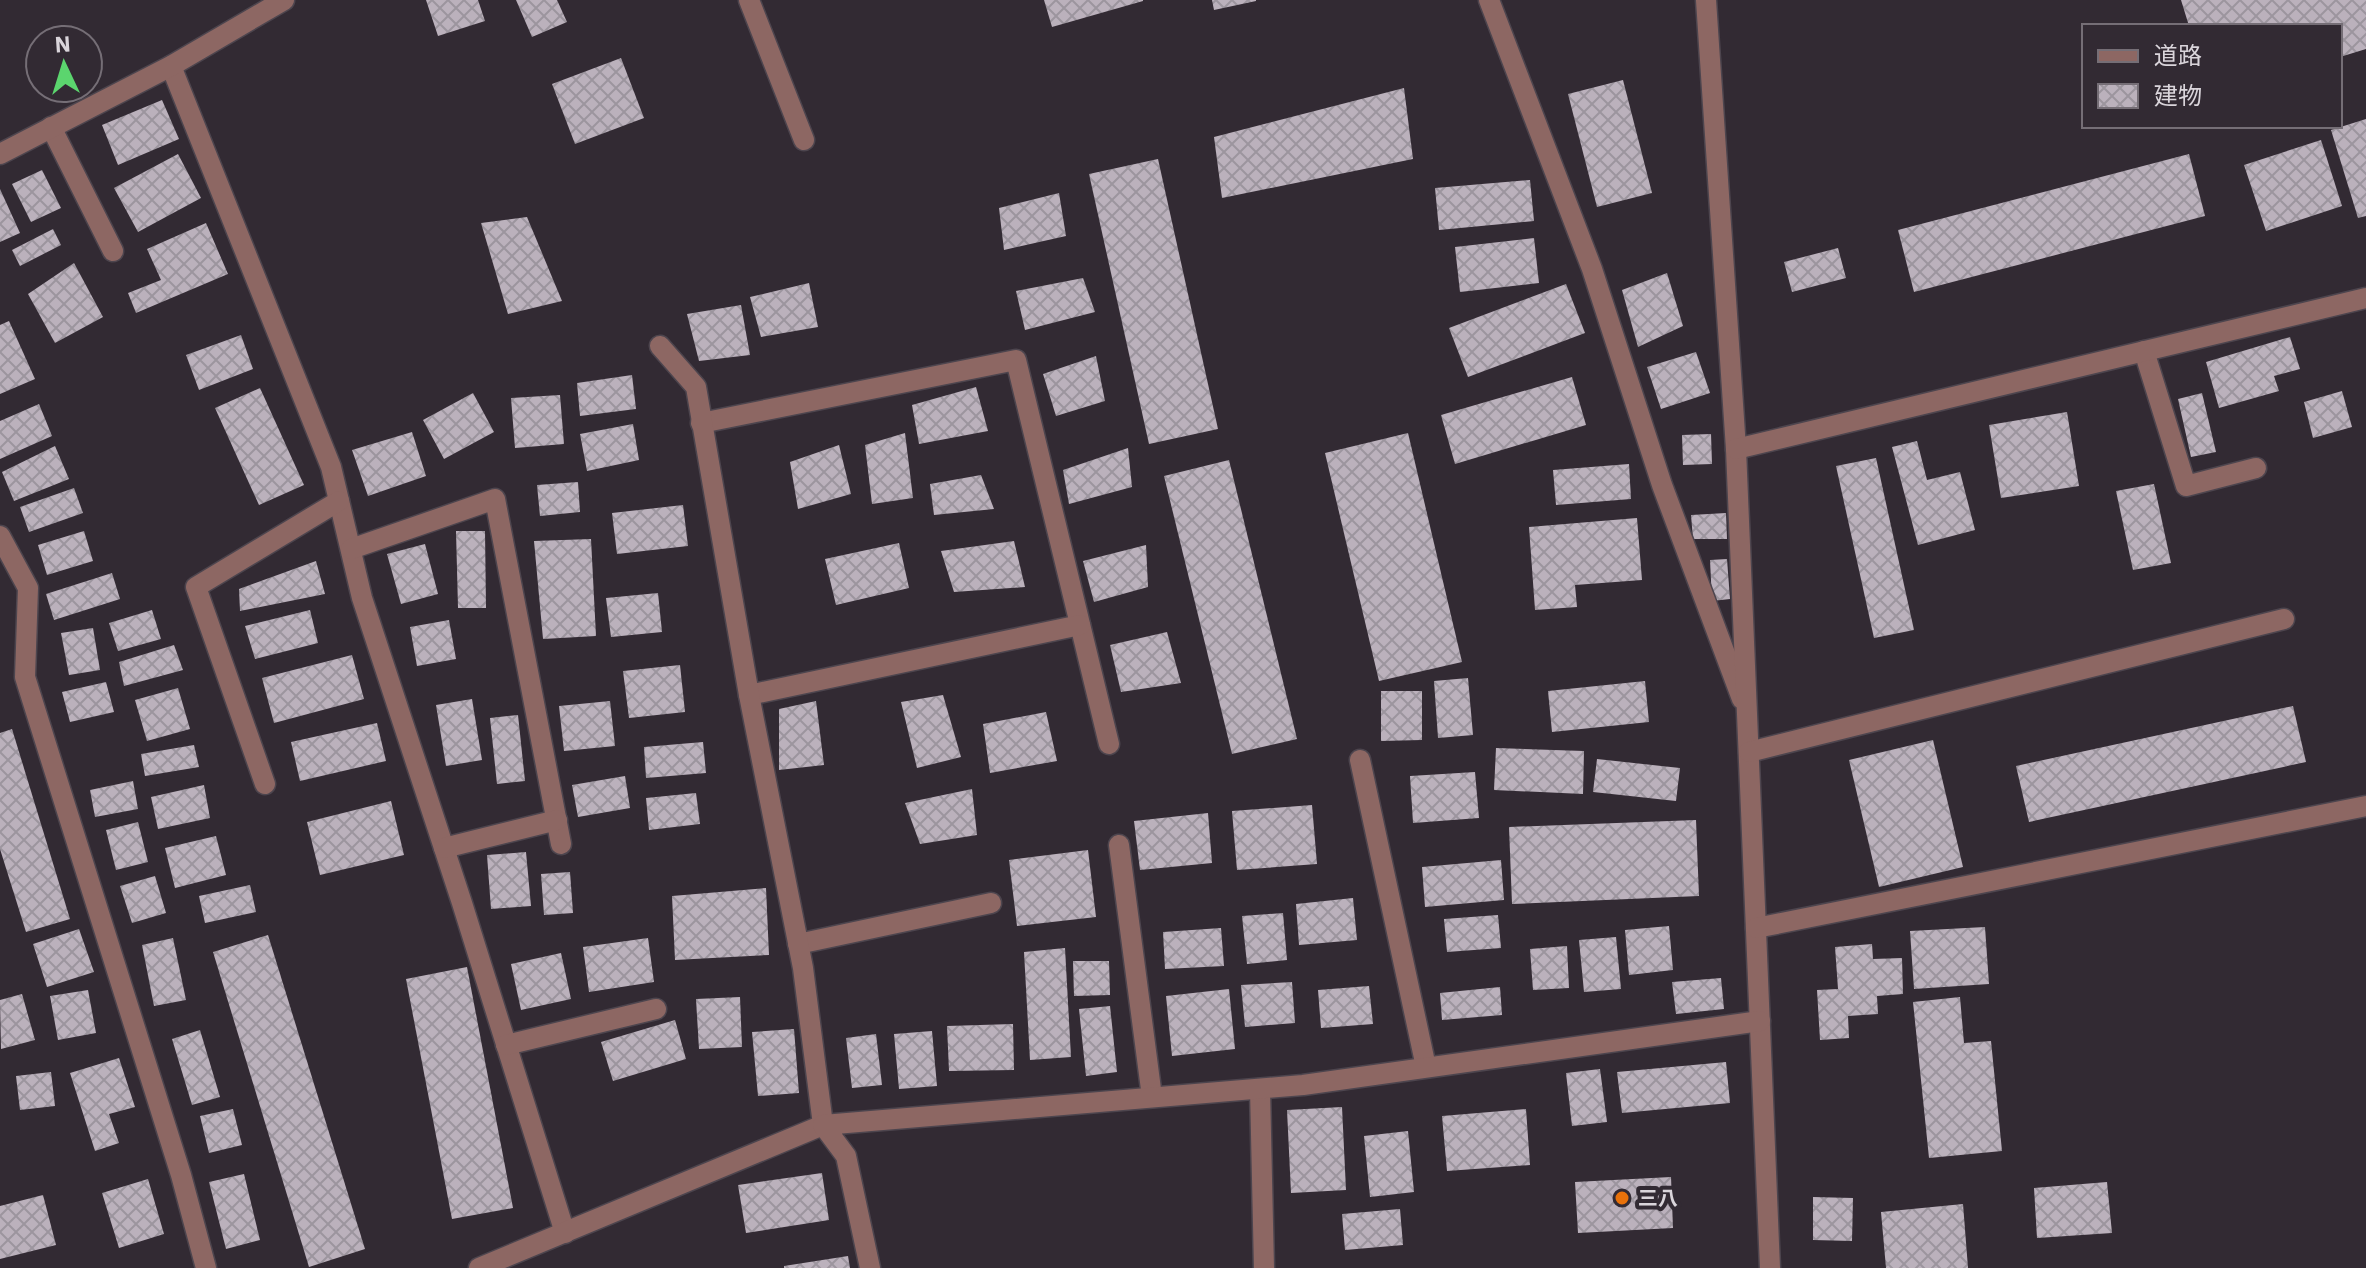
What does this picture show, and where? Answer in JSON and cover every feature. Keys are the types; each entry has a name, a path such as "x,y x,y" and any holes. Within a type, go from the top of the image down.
{"street":[{"path":"0,154 171,66 284,0"},
{"path":"749,0 804,140"},
{"path":"1489,0 1592,269 1662,485 1747,714"},
{"path":"1706,0 1736,449 1770,1268"},
{"path":"171,66 331,467 362,598 565,1233"},
{"path":"51,127 113,251"},
{"path":"1736,449 2366,298"},
{"path":"660,346 696,387 749,695 798,944 823,1125 846,1156 870,1268"},
{"path":"2144,351 2186,486 2256,468"},
{"path":"701,423 1016,360 1109,744"},
{"path":"351,549 495,499 561,844"},
{"path":"265,784 196,587 339,501"},
{"path":"0,536 28,588 25,677 181,1175 206,1268"},
{"path":"1749,752 2284,619"},
{"path":"749,695 1080,625"},
{"path":"1360,760 1426,1067"},
{"path":"1756,928 2366,806"},
{"path":"444,848 557,820"},
{"path":"1119,845 1152,1097"},
{"path":"798,944 991,903"},
{"path":"506,1045 656,1009"},
{"path":"479,1268 823,1125 1260,1089 1760,1021"},
{"path":"1260,1089 1264,1268"}],"building":[{"path":"426,0 478,0 485,21 438,36"},
{"path":"516,0 557,0 567,22 532,37"},
{"path":"1044,0 1143,0 1143,1 1052,27"},
{"path":"1212,0 1256,0 1256,1 1214,10"},
{"path":"2181,0 2366,0 2366,49 2342,56 2342,24 2188,24"},
{"path":"621,58 644,118 575,144 552,84"},
{"path":"1623,80 1652,193 1597,207 1568,94"},
{"path":"1404,88 1413,159 1222,198 1214,137"},
{"path":"162,100 179,139 118,165 102,125"},
{"path":"2366,119 2366,216 2358,218 2331,130"},
{"path":"2321,140 2342,206 2266,231 2244,165"},
{"path":"178,154 201,198 138,232 114,188"},
{"path":"2189,154 2205,216 1914,292 1898,230"},
{"path":"1158,159 1218,429 1149,444 1089,174"},
{"path":"42,170 61,208 31,222 12,184"},
{"path":"1530,180 1534,221 1439,230 1435,188"},
{"path":"0,189 20,233 0,242"},
{"path":"1059,193 1066,236 1004,250 999,208"},
{"path":"527,217 562,301 508,314 481,223"},
{"path":"206,223 228,274 136,313 128,293 161,280 147,249"},
{"path":"53,229 61,245 20,266 12,250"},
{"path":"1534,238 1539,283 1460,292 1455,247"},
{"path":"1838,248 1846,278 1792,292 1784,262"},
{"path":"74,263 103,317 55,343 28,294"},
{"path":"1667,273 1683,326 1638,347 1622,290"},
{"path":"1083,278 1095,312 1025,330 1016,291"},
{"path":"809,283 818,327 761,337 750,297"},
{"path":"1566,284 1585,333 1468,377 1449,328"},
{"path":"741,305 750,355 699,361 687,314"},
{"path":"9,321 35,379 0,394 0,325"},
{"path":"241,335 253,369 199,390 186,355"},
{"path":"2290,337 2300,369 2274,376 2279,391 2219,408 2206,362"},
{"path":"1696,352 1710,393 1661,409 1647,367"},
{"path":"1096,356 1105,401 1056,416 1043,374"},
{"path":"632,375 636,409 580,416 577,383"},
{"path":"1572,377 1586,425 1455,464 1441,415"},
{"path":"976,387 988,431 919,444 912,405"},
{"path":"260,388 304,485 259,505 215,408"},
{"path":"2342,391 2352,427 2313,438 2304,402"},
{"path":"473,393 494,432 444,459 423,420"},
{"path":"2202,393 2216,452 2191,457 2178,399"},
{"path":"560,395 564,444 515,448 511,398"},
{"path":"39,404 52,436 0,459 0,421"},
{"path":"2067,412 2079,486 2001,498 1989,425"},
{"path":"633,424 639,460 587,471 580,434"},
{"path":"412,432 426,476 368,496 352,450"},
{"path":"905,433 913,498 872,504 865,445"},
{"path":"1408,433 1462,662 1379,681 1325,453"},
{"path":"1711,434 1712,464 1683,465 1682,435"},
{"path":"1917,441 1927,480 1960,472 1975,530 1918,545 1892,447"},
{"path":"839,445 851,494 798,509 790,462"},
{"path":"55,446 69,479 14,501 2,472"},
{"path":"1128,448 1132,487 1069,504 1063,470"},
{"path":"1876,458 1914,630 1874,638 1836,466"},
{"path":"1229,460 1297,739 1232,754 1164,476"},
{"path":"1629,464 1631,499 1556,505 1553,470"},
{"path":"981,475 994,509 934,515 930,484"},
{"path":"578,482 580,512 540,516 537,485"},
{"path":"2154,484 2171,563 2133,570 2116,491"},
{"path":"74,488 83,513 29,532 20,507"},
{"path":"683,505 688,546 617,554 612,513"},
{"path":"1726,513 1727,539 1693,539 1691,515"},
{"path":"1637,518 1642,580 1575,585 1577,607 1535,610 1529,527"},
{"path":"84,531 93,561 47,575 38,545"},
{"path":"456,531 485,531 486,608 458,608"},
{"path":"591,539 596,636 543,639 534,541"},
{"path":"1014,541 1025,587 954,592 941,551"},
{"path":"899,543 909,588 836,605 825,559"},
{"path":"425,544 438,594 401,604 387,554"},
{"path":"1146,545 1148,587 1094,602 1083,561"},
{"path":"1727,559 1730,599 1712,601 1710,560"},
{"path":"316,561 325,594 240,611 239,589"},
{"path":"112,573 120,599 54,620 46,594"},
{"path":"658,593 662,632 611,637 606,598"},
{"path":"152,610 161,639 118,651 109,623"},
{"path":"310,610 318,643 255,659 245,626"},
{"path":"449,620 456,659 417,666 410,627"},
{"path":"93,628 100,670 69,675 61,633"},
{"path":"1167,632 1181,683 1121,692 1110,645"},
{"path":"174,645 183,670 124,686 119,662"},
{"path":"352,655 364,699 274,723 262,678"},
{"path":"680,665 685,712 629,718 623,671"},
{"path":"1468,678 1473,735 1438,738 1434,681"},
{"path":"1645,681 1649,722 1552,732 1548,691"},
{"path":"106,682 114,712 70,722 62,692"},
{"path":"178,688 190,729 147,741 135,700"},
{"path":"1381,691 1422,691 1422,740 1381,741"},
{"path":"943,695 961,757 917,768 901,702"},
{"path":"472,699 482,760 446,766 436,705"},
{"path":"610,701 615,746 564,751 559,706"},
{"path":"816,701 824,765 779,770 779,709"},
{"path":"2293,706 2306,762 2029,822 2016,766"},
{"path":"1046,712 1057,761 990,773 983,724"},
{"path":"518,715 525,781 497,784 490,718"},
{"path":"377,723 386,761 300,781 291,742"},
{"path":"12,729 70,919 26,932 0,849 0,733"},
{"path":"1933,740 1963,867 1879,887 1849,760"},
{"path":"703,742 706,773 646,778 644,747"},
{"path":"194,745 199,767 145,776 141,754"},
{"path":"1496,748 1584,751 1583,794 1494,790"},
{"path":"1597,759 1680,768 1676,801 1593,792"},
{"path":"1475,772 1479,818 1413,823 1410,776"},
{"path":"625,776 630,808 578,817 572,785"},
{"path":"133,781 138,809 95,817 90,790"},
{"path":"204,785 210,818 158,829 151,797"},
{"path":"972,789 977,835 920,844 905,803"},
{"path":"696,793 700,824 649,830 646,798"},
{"path":"391,801 404,855 320,875 307,822"},
{"path":"1312,805 1317,864 1237,870 1232,811"},
{"path":"1208,813 1212,863 1140,870 1134,821"},
{"path":"1696,820 1699,896 1512,904 1509,827"},
{"path":"138,822 148,862 116,870 106,830"},
{"path":"216,836 226,875 175,888 165,848"},
{"path":"1088,850 1096,917 1017,926 1009,860"},
{"path":"526,852 531,906 491,909 487,855"},
{"path":"1501,860 1504,900 1425,907 1422,867"},
{"path":"570,872 573,913 544,915 541,874"},
{"path":"155,876 166,913 132,923 120,886"},
{"path":"250,885 256,912 205,923 199,896"},
{"path":"766,888 769,955 675,960 672,896"},
{"path":"1353,898 1357,940 1299,945 1296,904"},
{"path":"1283,913 1287,960 1247,964 1242,916"},
{"path":"1498,915 1501,948 1447,952 1444,919"},
{"path":"1669,926 1673,970 1629,975 1625,930"},
{"path":"1985,927 1989,984 1914,989 1910,931"},
{"path":"1221,928 1224,966 1165,969 1163,932"},
{"path":"79,929 94,972 47,987 33,944"},
{"path":"268,935 365,1249 309,1267 213,952"},
{"path":"1616,937 1621,989 1584,992 1579,940"},
{"path":"173,938 186,1000 154,1006 142,945"},
{"path":"648,938 654,982 589,992 583,947"},
{"path":"1872,944 1873,959 1902,958 1903,994 1877,996 1878,1014 1848,1016 1849,1038 1820,1040 1817,990 1838,989 1835,947"},
{"path":"1567,946 1569,988 1533,990 1530,949"},
{"path":"1065,948 1071,1057 1030,1060 1024,952"},
{"path":"561,953 571,999 521,1010 511,964"},
{"path":"1073,961 1109,961 1110,995 1074,996"},
{"path":"467,967 513,1208 452,1219 406,979"},
{"path":"1721,978 1724,1009 1676,1014 1672,982"},
{"path":"1292,982 1295,1023 1245,1027 1241,985"},
{"path":"1369,986 1373,1024 1321,1028 1318,990"},
{"path":"1500,987 1502,1015 1442,1020 1440,993"},
{"path":"1229,989 1235,1049 1172,1056 1166,996"},
{"path":"88,990 96,1033 58,1040 50,996"},
{"path":"22,994 35,1040 1,1049 0,1000"},
{"path":"740,997 742,1047 699,1049 696,999"},
{"path":"1960,997 1964,1043 1991,1041 2002,1151 1929,1158 1913,1002"},
{"path":"1110,1006 1117,1072 1086,1076 1079,1009"},
{"path":"675,1020 686,1059 613,1081 601,1042"},
{"path":"1013,1024 1014,1070 949,1071 947,1026"},
{"path":"794,1029 799,1093 758,1096 752,1032"},
{"path":"200,1030 220,1097 192,1105 172,1039"},
{"path":"932,1031 937,1086 899,1089 894,1034"},
{"path":"876,1034 882,1085 852,1088 846,1038"},
{"path":"119,1058 135,1107 109,1114 119,1143 95,1151 70,1073"},
{"path":"1726,1062 1730,1103 1622,1113 1617,1072"},
{"path":"1600,1069 1607,1122 1572,1126 1566,1073"},
{"path":"51,1072 55,1106 20,1110 16,1076"},
{"path":"1342,1107 1346,1190 1291,1193 1287,1110"},
{"path":"233,1109 242,1145 209,1153 200,1116"},
{"path":"1526,1109 1530,1165 1447,1171 1442,1116"},
{"path":"1408,1131 1414,1192 1370,1197 1364,1136"},
{"path":"822,1173 829,1220 746,1233 738,1185"},
{"path":"244,1174 260,1240 226,1249 209,1182"},
{"path":"1671,1177 1673,1228 1578,1233 1575,1182"},
{"path":"148,1179 164,1234 119,1248 102,1193"},
{"path":"2107,1182 2112,1233 2037,1238 2034,1188"},
{"path":"43,1195 56,1245 0,1259 0,1206"},
{"path":"1813,1197 1853,1198 1852,1241 1813,1240"},
{"path":"1963,1204 1968,1268 1886,1268 1881,1212"},
{"path":"1400,1209 1403,1245 1345,1250 1342,1214"},
{"path":"848,1256 850,1268 784,1268 784,1266"}],"place":[{"name":"三八","path":"1622,1198"}]}
